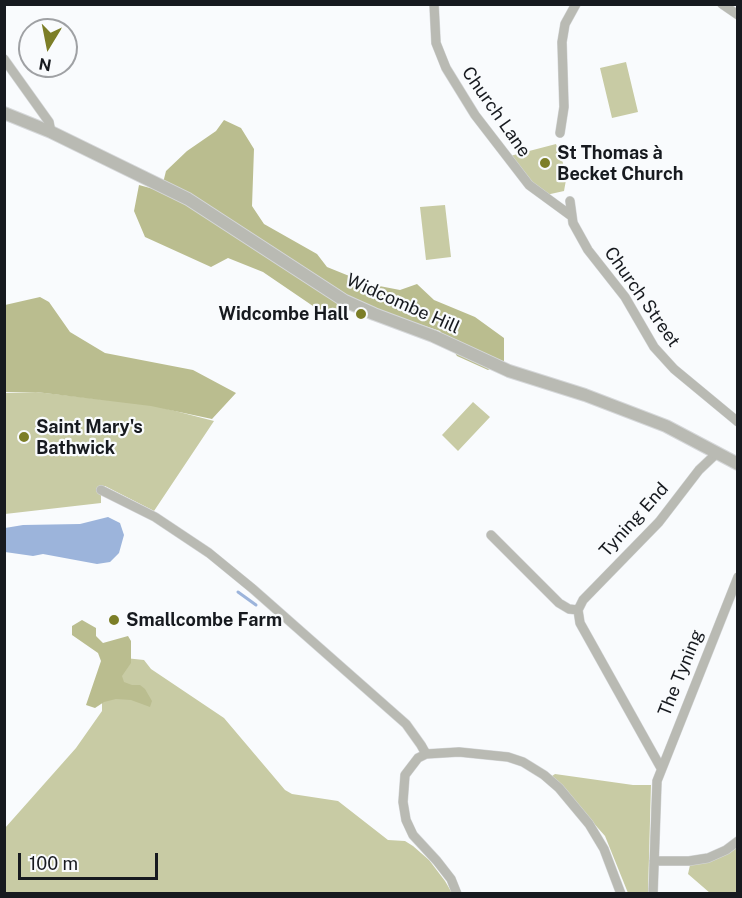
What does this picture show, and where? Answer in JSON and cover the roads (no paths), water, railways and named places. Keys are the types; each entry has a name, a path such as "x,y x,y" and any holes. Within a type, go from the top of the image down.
{"street":[{"name":"Church Lane","path":"434,4 436,43 446,68 475,115 529,184 570,215"},
{"path":"560,133 564,107 562,42 565,24 576,4"},
{"path":"722,4 738,15"},
{"path":"4,59 49,122 51,132"},
{"name":"Widcombe Hill","path":"4,113 51,132 188,199 345,301 392,322 433,336 496,366 585,395 666,426 738,464"},
{"name":"Church Street","path":"570,201 570,215 588,250 625,297 654,347 674,369 738,422"},
{"name":"Tyning End","path":"578,610 583,600 658,522 699,470 717,453"},
{"path":"101,490 155,517 218,560 406,724 426,754"},
{"path":"491,535 558,603 569,609 578,610 580,623 661,768"},
{"name":"The Tyning","path":"653,894 657,781 738,577"},
{"path":"457,894 451,879 413,835 406,820 403,802 405,775 418,758 426,754 459,752 508,757 523,762 544,775 559,788 589,824 604,849 621,894"},
{"path":"654,861 689,861 708,858 726,850 738,841"}],"water":[{"path":"108,517 120,523 124,535 119,553 110,562 97,564 43,554 33,556 5,552 5,528 23,525 80,524"}],"waterway":[{"path":"238,592 256,605"}],"place":[{"name":"St Thomas à Becket Church","path":"545,163"},
{"name":"Widcombe Hall","path":"361,314"},
{"name":"Saint Mary's Bathwick","path":"24,437"},
{"name":"Smallcombe Farm","path":"114,620"}]}
